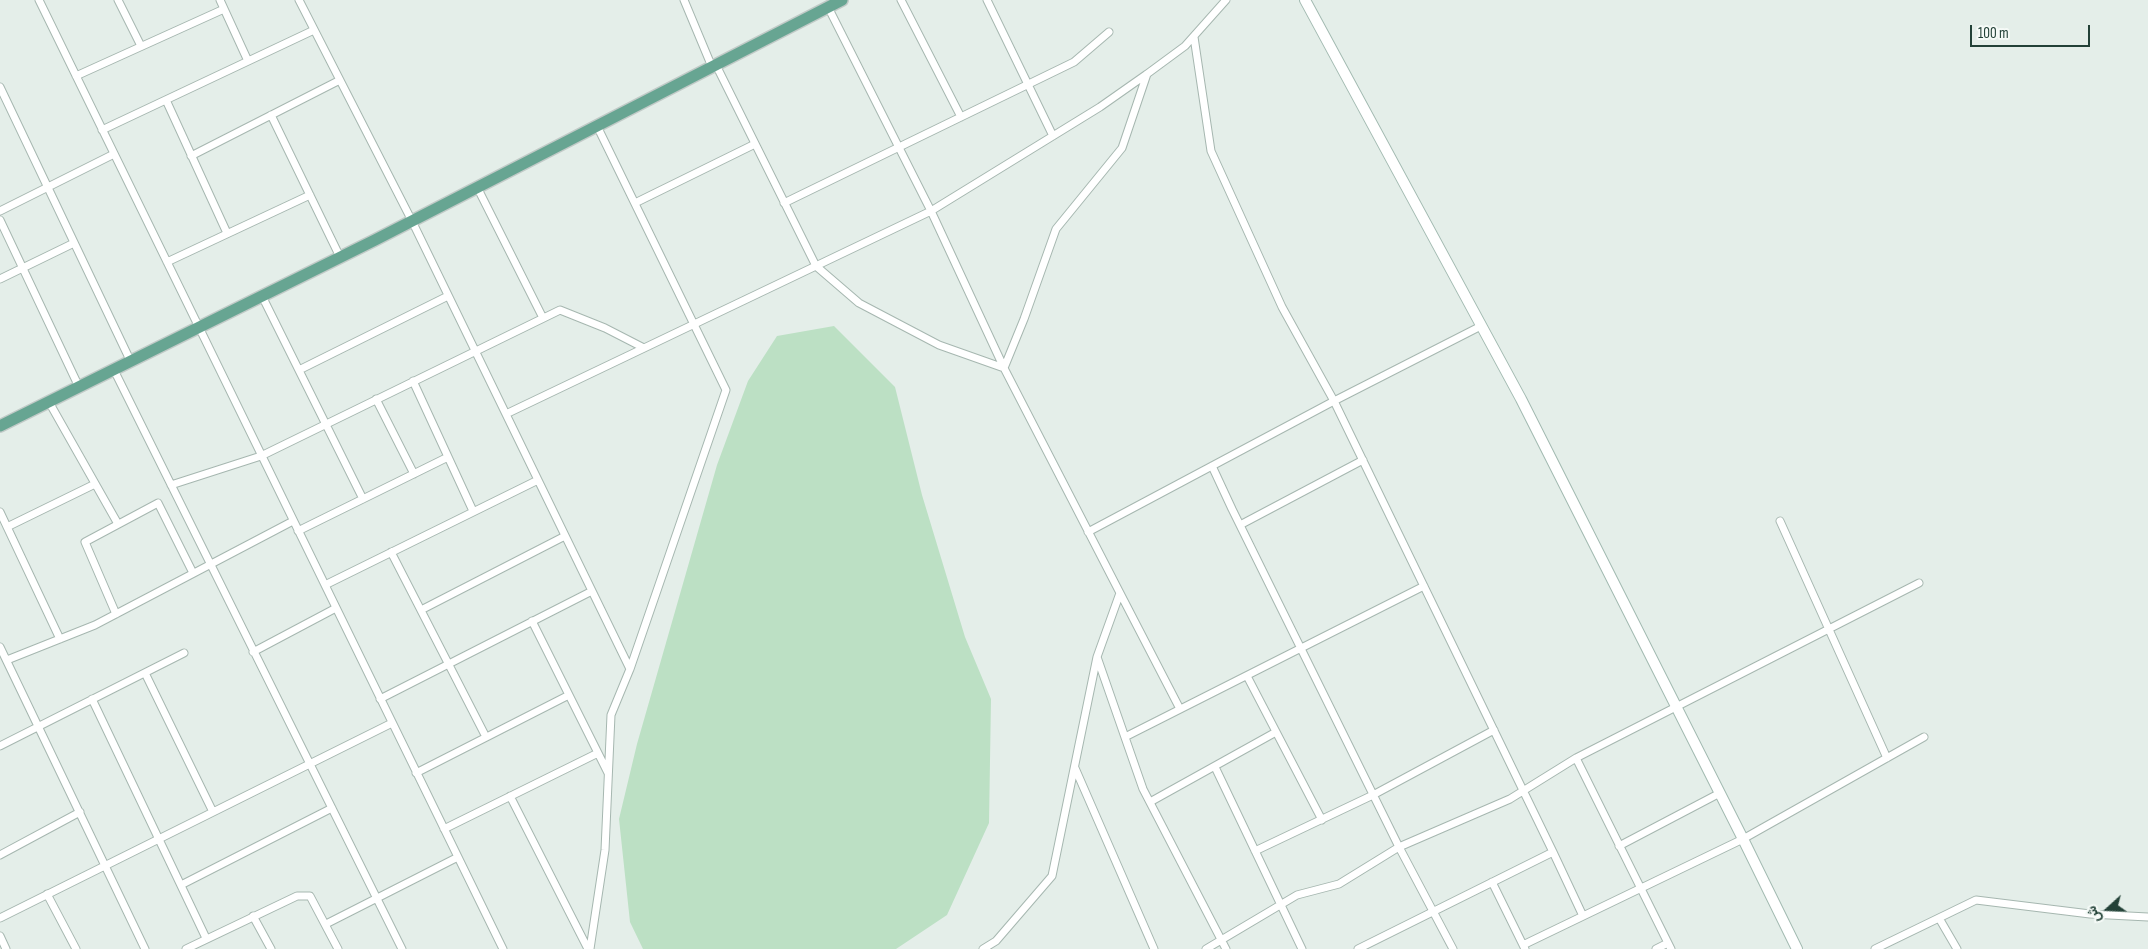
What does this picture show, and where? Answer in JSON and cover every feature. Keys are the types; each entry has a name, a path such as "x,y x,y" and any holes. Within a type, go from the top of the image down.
{"main road":[{"path":"0,426 412,221 842,0"},
{"path":"1305,0 1521,399 1797,949"}],"street":[{"path":"39,0 502,949"},
{"path":"118,0 141,46"},
{"path":"220,0 248,62"},
{"path":"299,0 412,221 630,669"},
{"path":"684,0 714,66 816,266 859,303 939,345 1004,368"},
{"path":"902,0 961,117"},
{"path":"988,0 1054,136"},
{"path":"506,414 931,210 1054,136 1147,74 1185,46 1226,0"},
{"path":"828,7 931,210 1004,368 1180,709"},
{"path":"76,76 224,9"},
{"path":"102,130 314,30"},
{"path":"784,203 1074,62 1109,32"},
{"path":"1194,37 1212,151 1282,307 1334,401 1554,852 1583,916"},
{"path":"1004,368 1024,319 1056,229 1122,148 1147,74"},
{"path":"191,156 340,80"},
{"path":"0,87 131,362"},
{"path":"166,100 227,233"},
{"path":"271,115 340,257"},
{"path":"590,949 605,850 611,714 630,669 726,390 597,126"},
{"path":"635,203 755,144"},
{"path":"0,210 114,154"},
{"path":"478,187 543,318"},
{"path":"167,262 310,195"},
{"path":"0,220 79,387"},
{"path":"0,279 74,243"},
{"path":"262,296 363,499"},
{"path":"299,370 448,296"},
{"path":"171,485 262,456 560,310 605,328 644,348"},
{"path":"1088,532 1334,401 1481,326"},
{"path":"114,370 402,949"},
{"path":"413,381 473,511"},
{"path":"376,399 414,474"},
{"path":"49,402 118,524"},
{"path":"298,530 448,457"},
{"path":"1240,525 1363,460"},
{"path":"1212,466 1373,795 1453,949"},
{"path":"325,586 538,480"},
{"path":"7,527 95,484"},
{"path":"116,614 85,542 118,524 158,503 194,573"},
{"path":"0,512 60,639"},
{"path":"7,660 96,625 293,521"},
{"path":"1780,521 1887,758"},
{"path":"421,610 565,536"},
{"path":"391,552 486,738"},
{"path":"1206,949 1297,895 1339,884 1399,847 1510,799 1576,758 1919,583"},
{"path":"1125,737 1424,586"},
{"path":"380,699 592,591"},
{"path":"983,949 996,941 1052,876 1097,657 1120,593"},
{"path":"254,652 336,608"},
{"path":"532,621 608,774"},
{"path":"0,647 145,949"},
{"path":"0,746 184,653"},
{"path":"1097,657 1150,802 1226,949"},
{"path":"145,673 213,812"},
{"path":"1247,676 1322,820"},
{"path":"416,773 568,695"},
{"path":"92,699 206,938"},
{"path":"0,918 392,723"},
{"path":"1255,851 1373,795 1494,730"},
{"path":"1150,802 1276,732"},
{"path":"1492,882 1524,947 1583,916 1743,839 1924,737"},
{"path":"444,829 598,753"},
{"path":"1576,758 1669,946 1656,949"},
{"path":"1215,767 1302,949"},
{"path":"1074,768 1154,949"},
{"path":"1619,846 1720,794"},
{"path":"510,796 590,949"},
{"path":"181,885 332,808"},
{"path":"0,855 80,812"},
{"path":"1358,949 1554,852"},
{"path":"326,924 458,857"},
{"path":"47,894 76,949"},
{"path":"186,949 297,896 310,896 338,949"},
{"path":"1875,949 1976,900 2090,914 2148,917"},
{"path":"253,916 271,949"},
{"path":"1939,918 1957,949"},
{"path":"0,936 6,949"},
{"path":"996,941 1000,949"}],"green space":[{"path":"834,326 895,387 922,495 965,637 991,699 989,823 947,915 896,949 643,949 630,922 619,819 637,744 717,465 748,381 777,336"}]}
